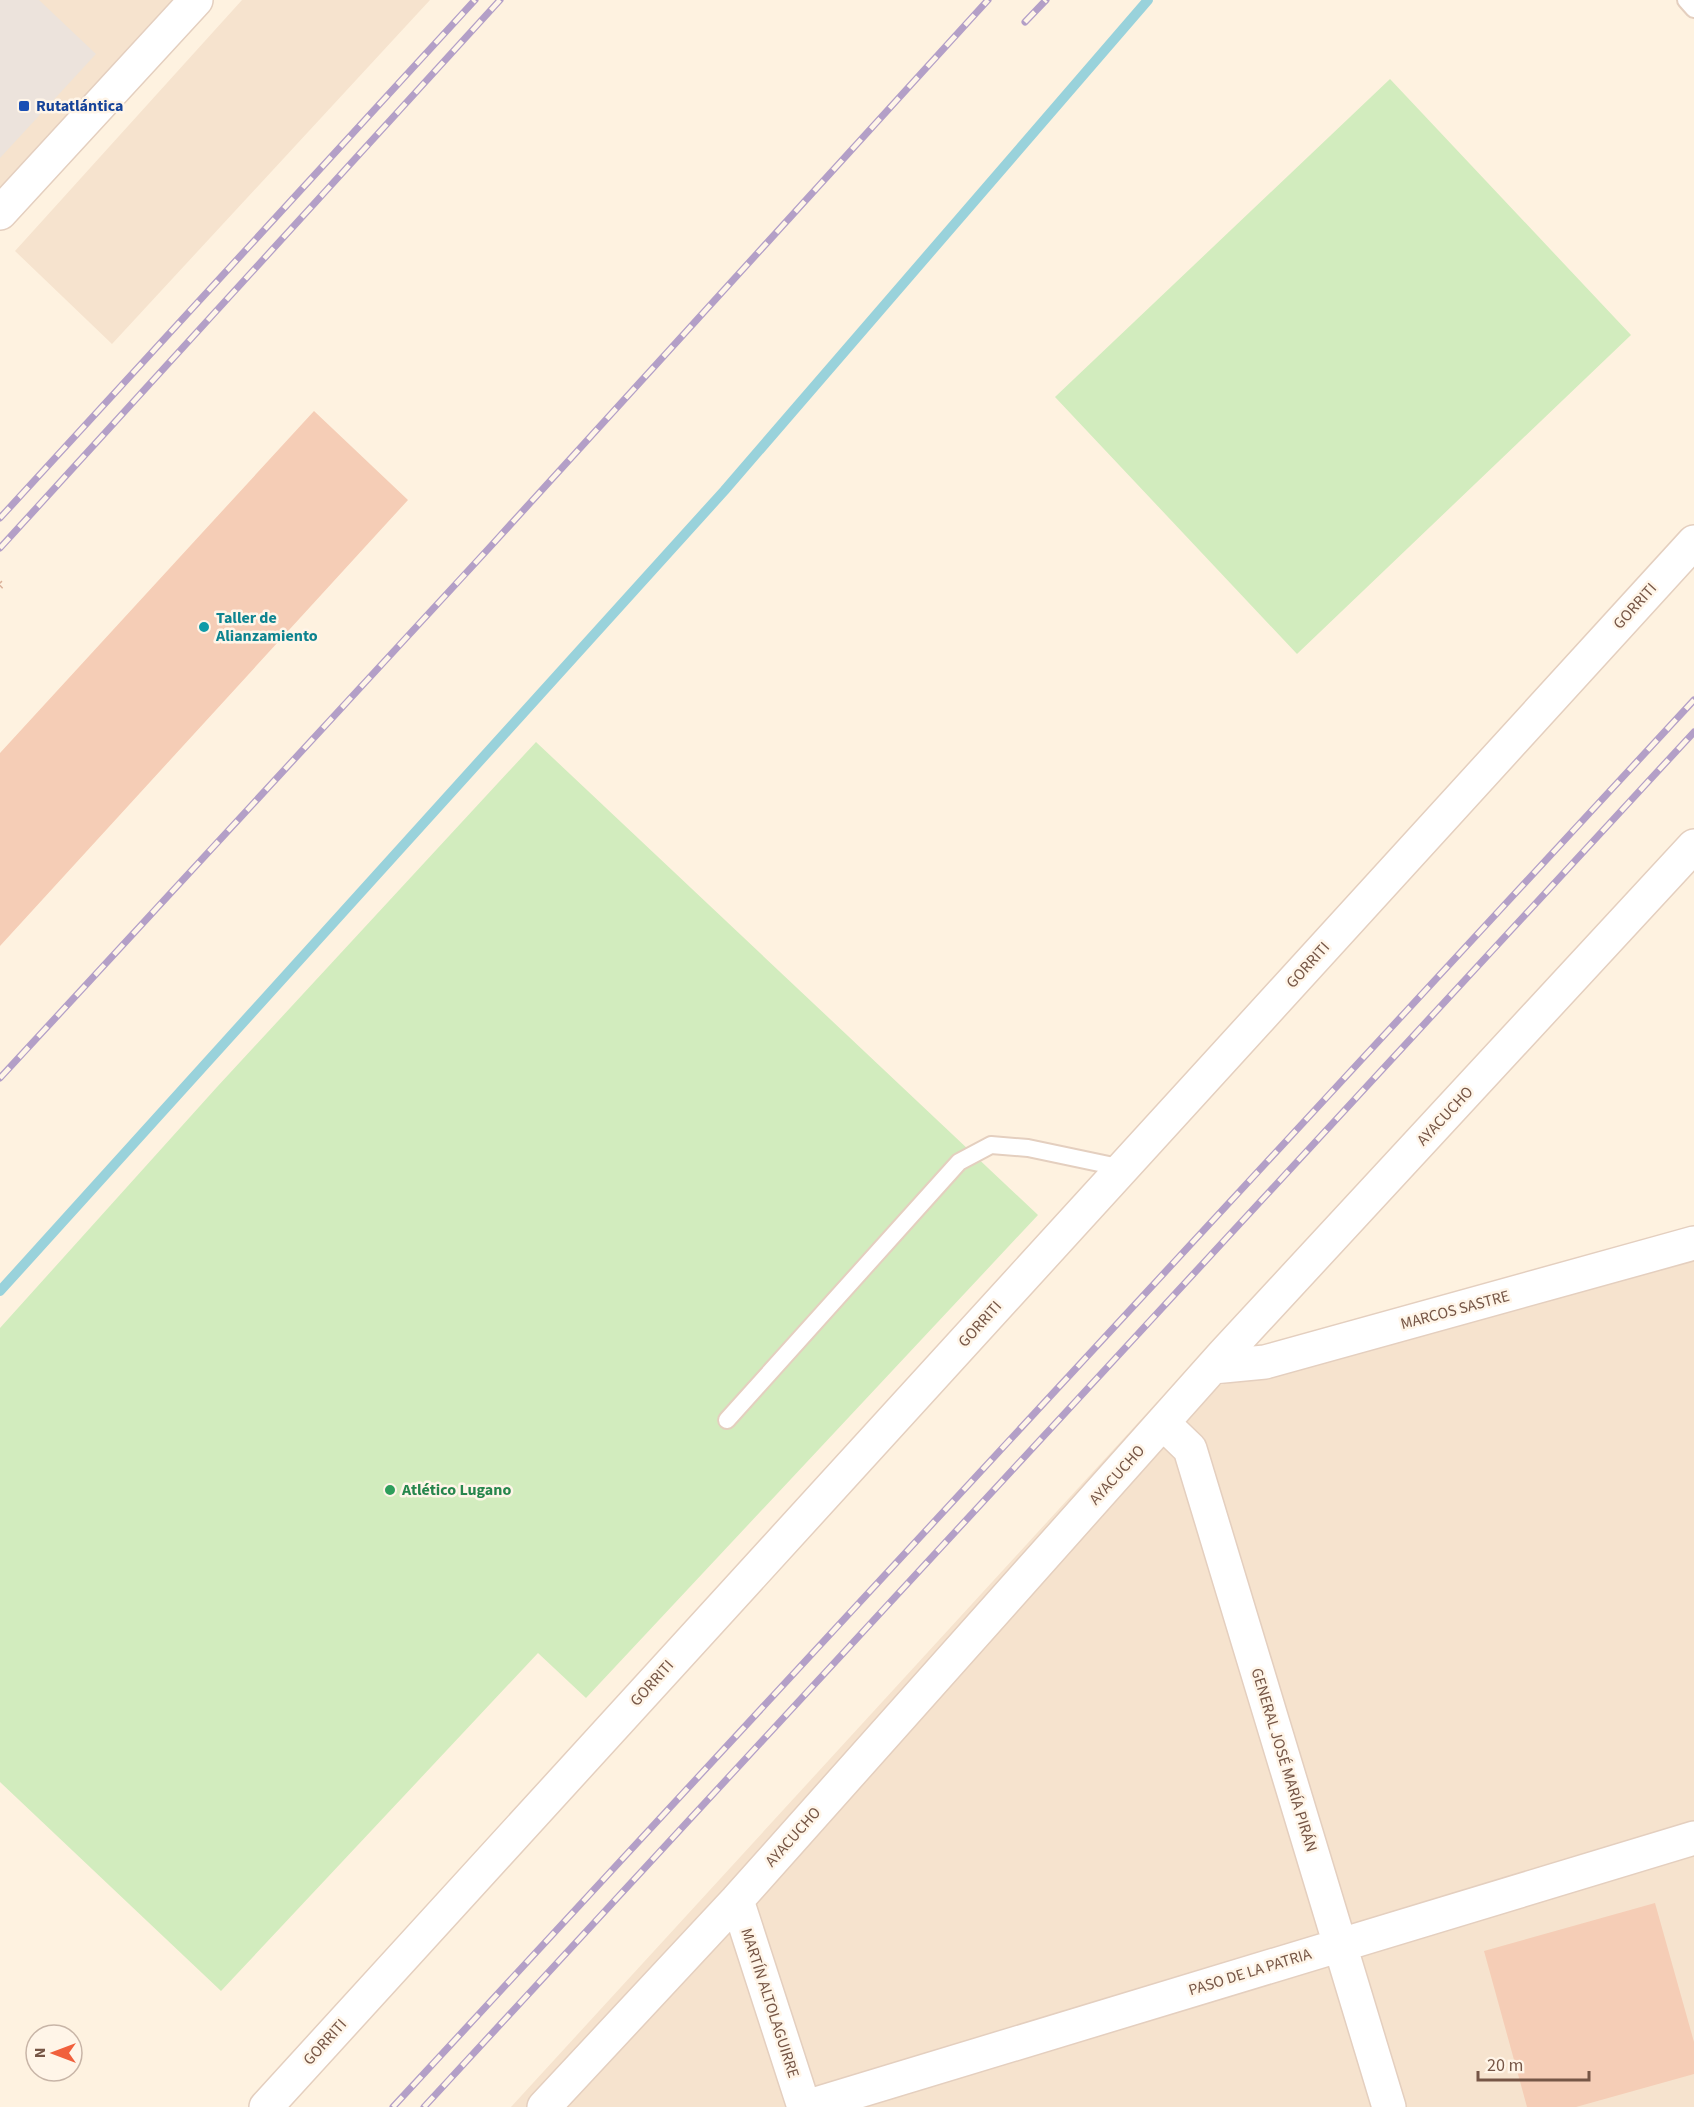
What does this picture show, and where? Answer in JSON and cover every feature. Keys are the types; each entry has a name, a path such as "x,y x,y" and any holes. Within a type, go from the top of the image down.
{"street":[{"path":"0,213 196,0"},
{"name":"GORRITI","path":"266,2107 1694,542"},
{"name":"AYACUCHO","path":"544,2107 736,1900 1213,1366 1694,846"},
{"name":"MARCOS SASTRE","path":"1213,1366 1265,1362 1694,1243"},
{"name":"GENERAL JOSÉ MARÍA PIRÁN","path":"1163,1423 1190,1449 1389,2107"},
{"name":"PASO DE LA PATRIA","path":"805,2107 1694,1838"},
{"name":"MARTÍN ALTOLAGUIRRE","path":"736,1900 805,2107"}],"lane":[{"path":"1686,0 1694,9"},
{"path":"727,1420 959,1162 991,1145 1028,1148 1123,1168"}],"shaded area":[{"path":"0,0 187,0 0,206"},
{"name":"Rutatlántica","path":"0,0 39,0 96,54 0,158"},
{"path":"242,0 430,0 112,344 15,251"},
{"path":"1694,1258 1694,2107 511,2107 1157,1402"}],"green space":[{"path":"1390,79 1631,335 1297,654 1055,397"},
{"name":"Atlético Lugano","path":"536,742 1038,1215 586,1698 538,1653 221,1991 0,1782 0,1328 217,1087"}],"building":[{"name":"Taller de Alianzamiento","path":"314,411 408,500 0,946 0,753"},
{"path":"1655,1903 1694,2042 1694,2074 1576,2107 1527,2107 1484,1951"}],"waterway":[{"path":"0,1291 724,491 1148,0"}],"railway":[{"path":"0,518 475,0"},
{"path":"0,548 500,0"},
{"path":"0,1078 490,547 988,0"},
{"path":"1025,22 1046,0"},
{"path":"393,2107 1694,700"},
{"path":"424,2107 1694,732"}],"place":[{"name":"Rutatlántica","path":"24,106"},
{"name":"Taller de Alianzamiento","path":"204,627"},
{"name":"Atlético Lugano","path":"390,1490"}]}
